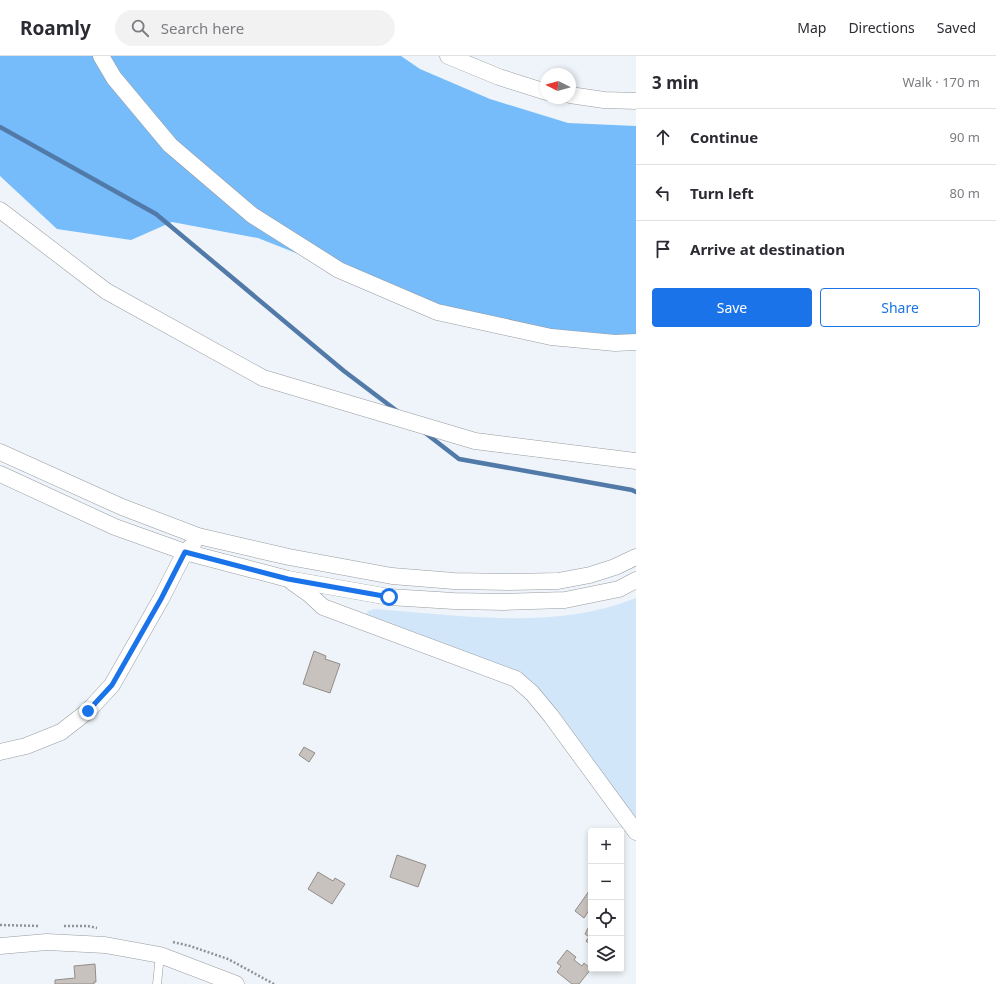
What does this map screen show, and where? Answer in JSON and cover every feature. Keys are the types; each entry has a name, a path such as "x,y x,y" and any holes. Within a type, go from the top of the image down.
{"street":[{"path":"101,56 114,78 170,144 252,215 339,270 437,312 551,337 615,344 636,342"},
{"path":"448,56 499,77 540,90"},
{"path":"576,96 604,100 636,100"},
{"path":"0,210 106,291 263,378 475,442 636,460"},
{"path":"0,452 122,508 198,536 298,559 392,576 454,581 509,582 558,580 590,574 615,567 636,557"},
{"path":"0,474 115,527 185,552 288,579 389,597 504,602 565,600 619,589 636,580"},
{"path":"0,752 26,746 61,732 88,711 112,685 161,599 185,552 193,545 274,566 298,559"},
{"path":"288,579 324,607 516,679 532,693 551,716 636,832"},
{"path":"0,946 47,942 105,945 160,954 236,984"}],"lane":[{"path":"157,984 160,954"}],"shaded area":[{"path":"0,56 401,56 420,69 490,99 568,123 636,126 636,342 437,312 339,270 258,238 172,222 131,240 57,229 0,176"},
{"path":"636,598 636,817 533,682 522,675 369,619 366,614 368,611 374,609 473,617 539,618 605,608"}],"building":[{"path":"314,651 326,656 325,659 340,664 330,693 303,684"},
{"path":"304,747 315,753 309,762 299,755"},
{"path":"397,855 426,865 418,887 390,877"},
{"path":"318,872 333,881 335,878 345,884 332,904 308,889"},
{"path":"588,892 588,912 584,918 575,911"},
{"path":"588,928 588,936 585,934"},
{"path":"567,950 576,957 574,960 582,966 584,963 588,966 589,972 579,984 572,984 557,972 561,966 557,963"},
{"path":"95,964 96,982 94,982 94,984 55,984 55,980 75,978 74,966"}],"waterway":[{"path":"0,127 156,214 344,371 397,411"},
{"path":"424,432 459,459 632,490 636,492"}],"route":[{"path":"88,711 112,685 161,599 185,552 288,579 389,597"}]}
